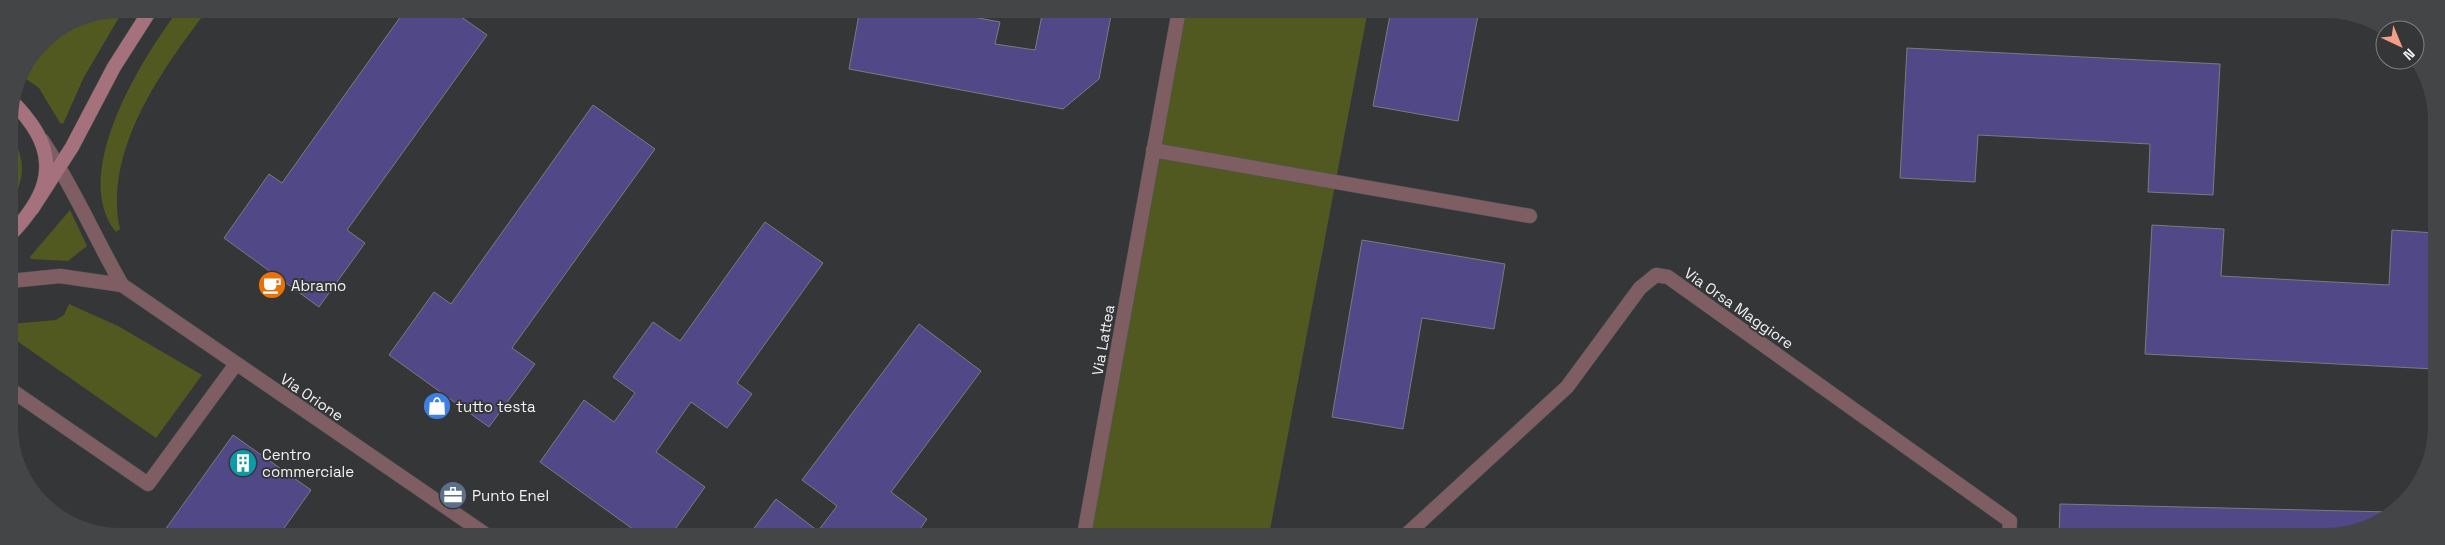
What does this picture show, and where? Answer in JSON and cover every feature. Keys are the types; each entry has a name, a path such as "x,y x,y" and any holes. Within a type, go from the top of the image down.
{"main road":[{"path":"18,226 32,209 84,128 114,67 145,18"},
{"path":"18,110 40,137 46,151 48,170 43,188 32,209"}],"street":[{"name":"Via Lattea","path":"1085,528 1178,18"},
{"path":"40,137 60,167 122,285"},
{"path":"1153,150 1530,216"},
{"name":"Via Orsa Maggiore","path":"1414,527 1567,386 1640,288 1656,275 1668,277 2010,520 2010,527"},
{"path":"18,280 60,276 122,285"},
{"name":"Via Orione","path":"122,285 476,528"},
{"path":"18,395 148,484 236,364"}],"green space":[{"path":"119,18 84,77 63,124 60,123 39,88 26,79 39,57 52,43 80,25 100,19"},
{"path":"173,18 201,18 156,84 141,111 129,140 120,170 117,199 120,229 116,232 104,208 101,180 106,149 116,117 130,86"},
{"path":"1178,18 1366,18 1270,527 1085,528"},
{"path":"18,148 22,168 18,188"},
{"path":"70,210 87,246 68,261 31,259 30,257"},
{"path":"69,304 118,326 202,375 156,438 18,342 18,323 56,320 64,315"}],"building":[{"path":"400,18 463,18 487,35 347,230 365,243 319,307 224,238 269,174 282,183"},
{"path":"858,18 978,18 1000,22 995,44 1035,50 1041,18 1110,18 1099,79 1063,109 849,69"},
{"path":"1390,18 1477,18 1458,121 1373,106"},
{"path":"1907,48 2220,64 2213,195 2148,192 2150,144 1978,135 1975,182 1900,178"},
{"path":"593,105 655,149 512,348 535,364 489,427 389,355 434,292 451,304"},
{"path":"765,222 823,263 737,383 752,394 727,428 691,402 656,452 705,487 676,528 631,528 540,462 584,400 614,422 635,393 613,377 653,322 680,341"},
{"path":"2152,225 2224,229 2221,276 2389,285 2392,230 2428,233 2428,369 2145,354"},
{"path":"1362,240 1505,264 1494,329 1422,318 1403,429 1332,417"},
{"path":"919,324 981,371 891,492 927,519 921,528 821,528 837,506 802,480"},
{"name":"Centro commerciale","path":"233,435 311,490 284,528 166,528"},
{"path":"776,499 814,528 754,528"},
{"path":"2060,504 2379,512 2365,520 2345,526 2332,527 2059,527"}],"place":[{"name":"Abramo","path":"272,285"},
{"name":"tutto testa","path":"437,406"},
{"name":"Centro commerciale","path":"243,463"},
{"name":"Punto Enel","path":"453,495"}]}
